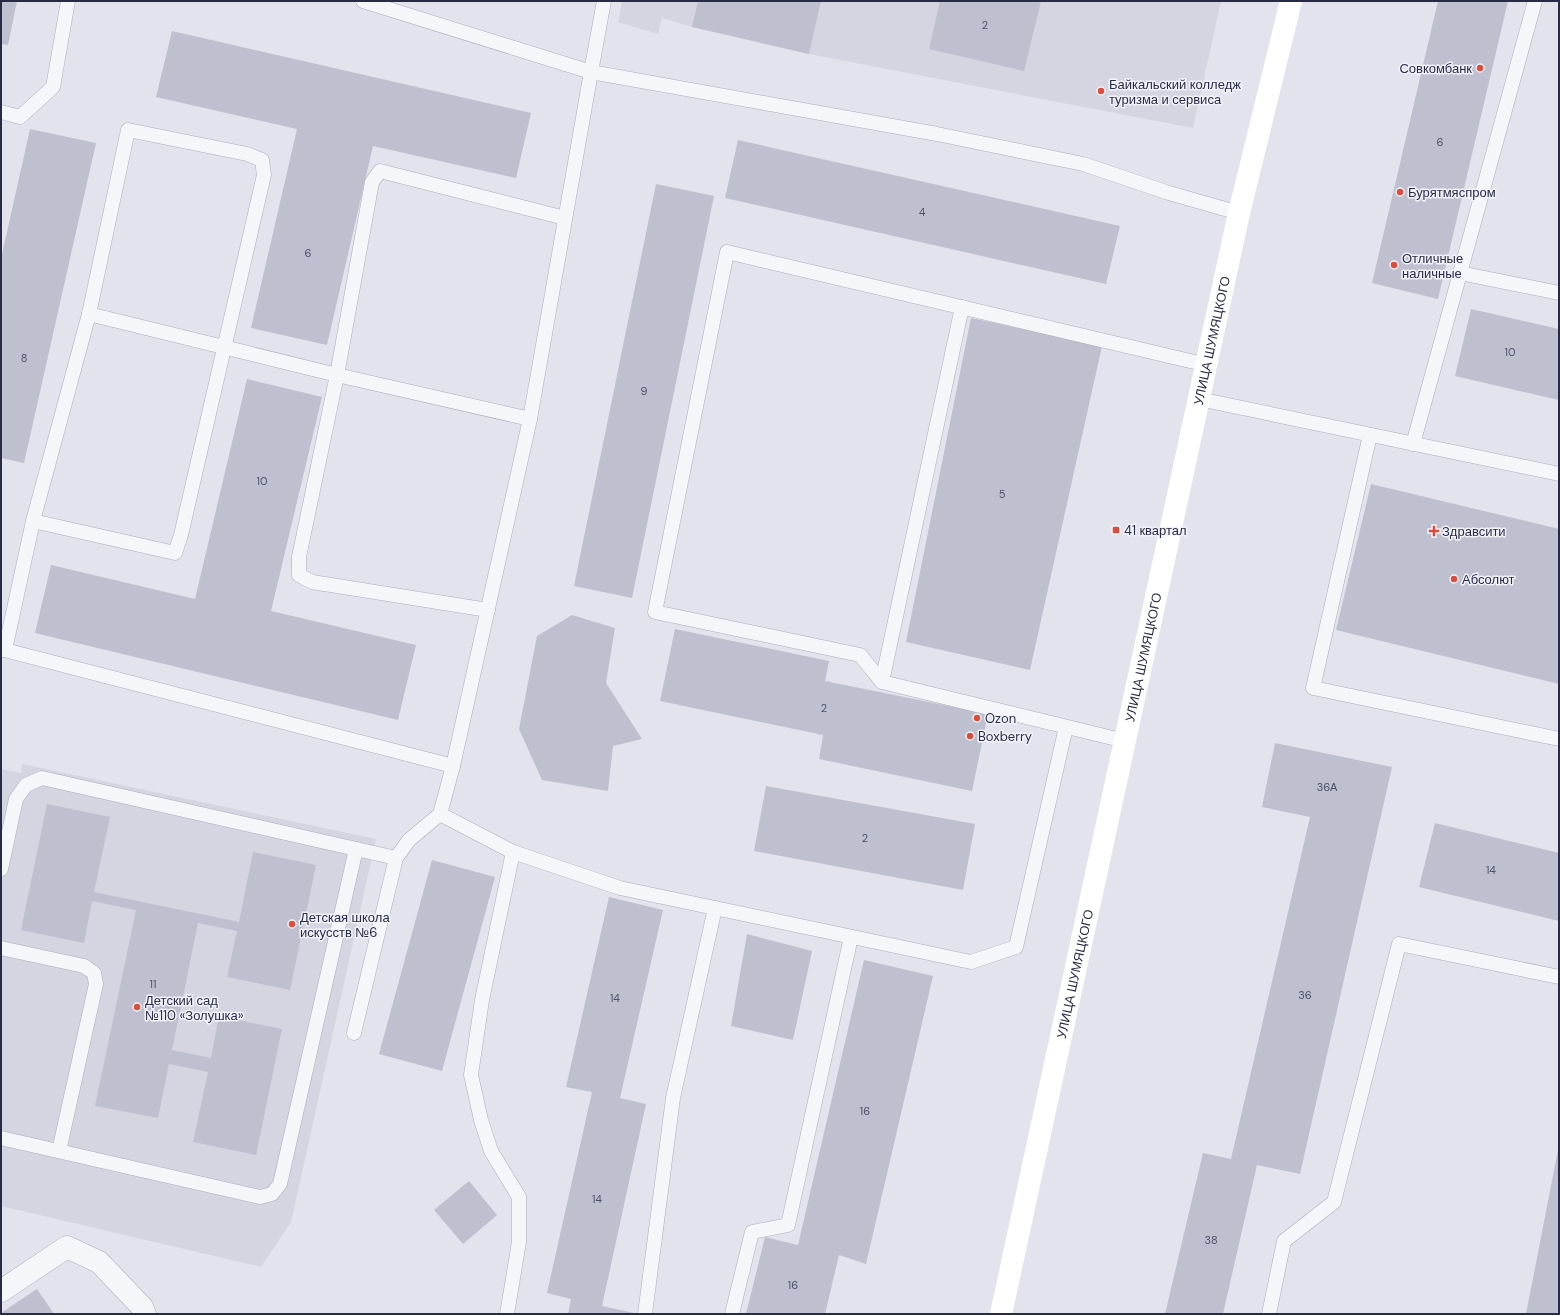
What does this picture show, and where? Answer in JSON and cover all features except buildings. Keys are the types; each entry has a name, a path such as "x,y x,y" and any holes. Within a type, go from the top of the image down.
{"main road":[{"name":"УЛИЦА ШУМЯЦКОГО","path":"1001,1314 1239,214 1291,1"}],"street":[{"path":"1,1291 67,1247 99,1262 142,1307 145,1314"}],"lane":[{"path":"1,112 20,117 53,86 68,1"},
{"path":"363,1 590,72 937,134 1083,164 1168,193 1239,214"},
{"path":"354,1034 396,858 409,840 440,814 453,766 530,419 590,72 604,1"},
{"path":"1413,444 1535,1"},
{"path":"33,521 175,553 181,535 223,347 264,175 262,160 247,154 128,130 89,314 33,521 3,649 453,766"},
{"path":"488,610 312,582 299,575 299,557 337,376 372,182 380,171 565,218"},
{"path":"1125,741 882,682 860,656 655,612 727,252 1207,365"},
{"path":"1460,273 1559,293"},
{"path":"882,682 962,307"},
{"path":"89,314 337,376 530,419"},
{"path":"1199,399 1559,474"},
{"path":"1370,435 1313,688 1559,739"},
{"path":"440,814 513,852 620,888 971,962 1016,947 1066,726"},
{"path":"1,869 16,799 26,785 42,778 396,858"},
{"path":"1,1138 260,1197 272,1194 280,1184 356,849"},
{"path":"507,1314 519,1242 519,1197 491,1151 481,1120 471,1074 482,1000 513,852"},
{"path":"645,1314 673,1098 715,908"},
{"path":"732,1314 752,1232 788,1225 850,937"},
{"path":"1269,1314 1284,1241 1334,1202 1399,944 1559,977"},
{"path":"1,948 84,966 94,973 96,984 59,1151"}],"shaded area":[{"name":"Байкальский колледж туризма и сервиса","path":"622,1 1221,1 1193,128 809,54 692,27 662,18 658,34 618,22"},
{"name":"Детский сад №110 «Золушка»","path":"22,764 376,839 291,1222 261,1267 1,1206 1,769 21,773"}],"place":[{"name":"Совкомбанк","path":"1480,68"},
{"name":"Байкальский колледж туризма и сервиса","path":"1101,91"},
{"name":"Бурятмяспром","path":"1400,192"},
{"name":"Отличные наличные","path":"1394,265"},
{"name":"41 квартал","path":"1116,530"},
{"name":"Здравсити","path":"1434,531"},
{"name":"Абсолют","path":"1454,579"},
{"name":"Ozon","path":"977,718"},
{"name":"Boxberry","path":"970,736"},
{"name":"Детская школа искусств №6","path":"292,924"},
{"name":"Детский сад №110 «Золушка»","path":"137,1007"}]}
